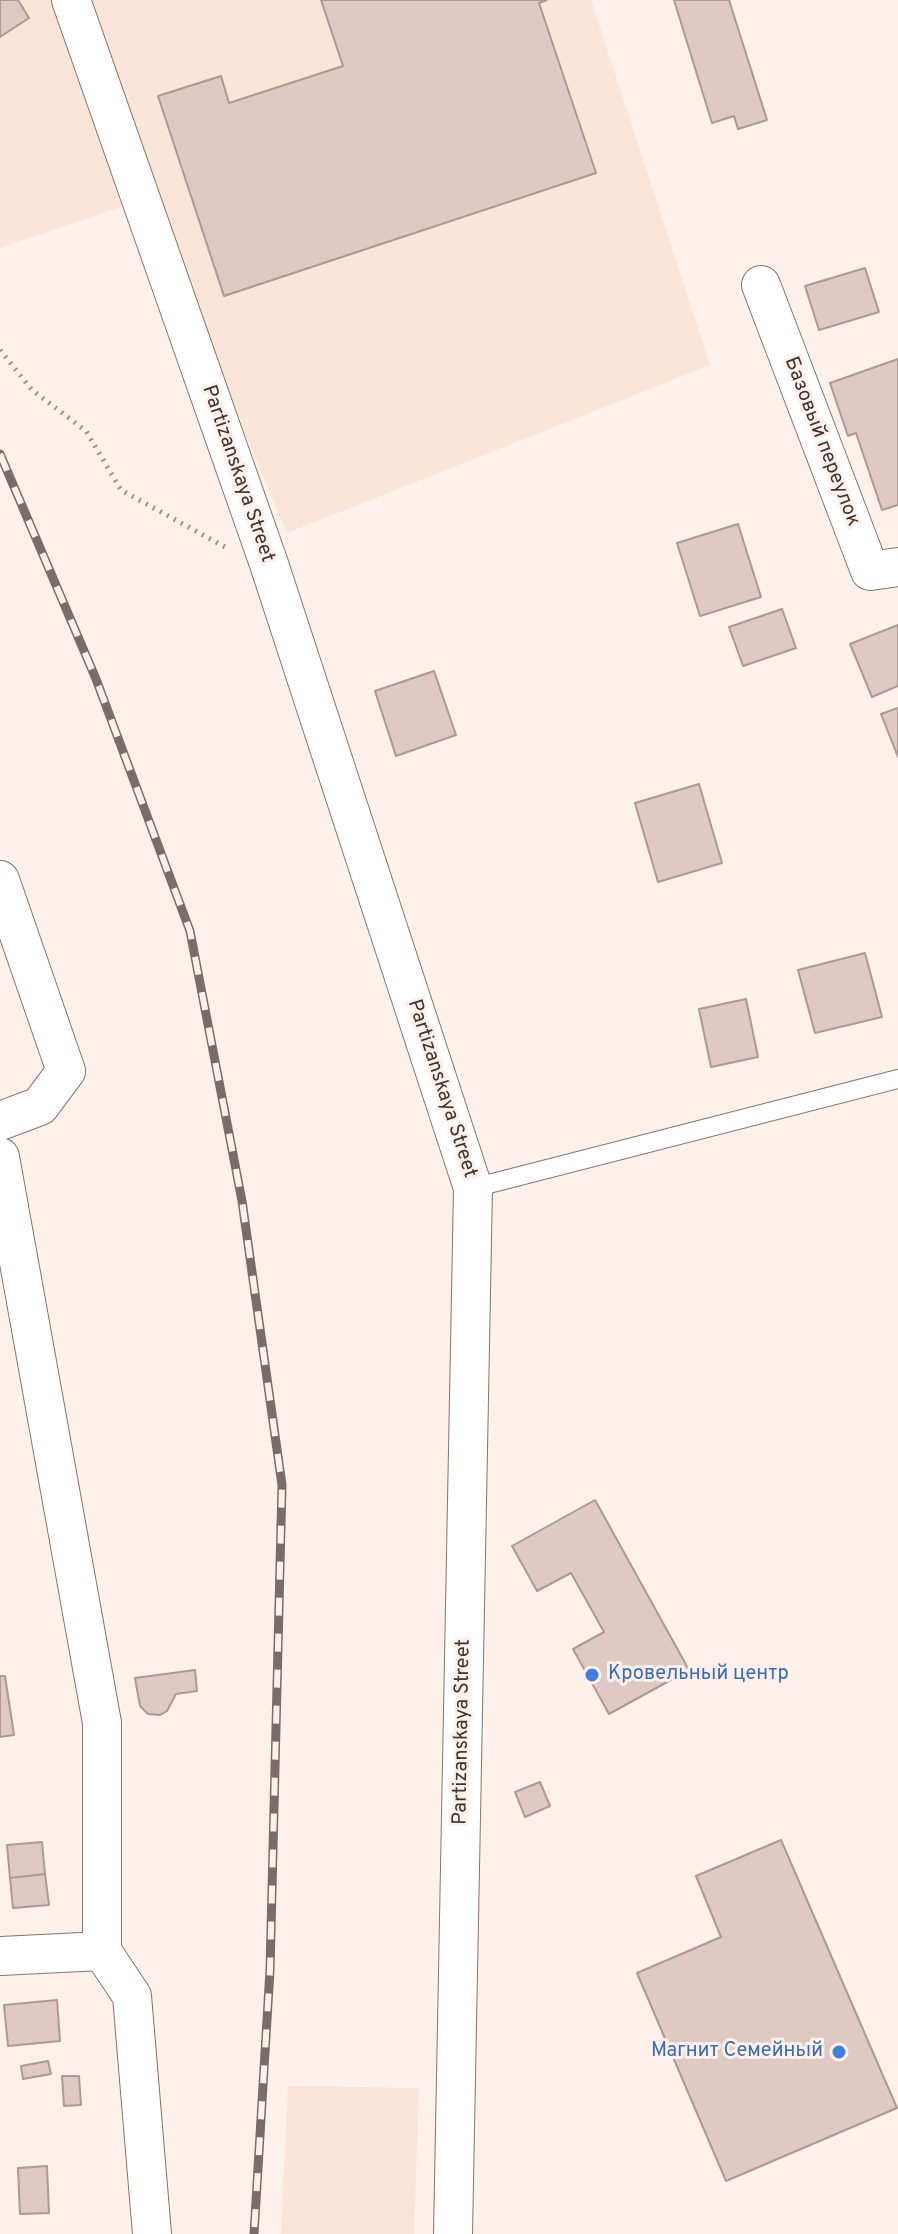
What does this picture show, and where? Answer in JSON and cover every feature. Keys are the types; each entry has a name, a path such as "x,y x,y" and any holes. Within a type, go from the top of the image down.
{"street":[{"name":"Partizanskaya Street","path":"71,0 269,564 473,1188 453,2234"},
{"name":"Базовый переулок","path":"761,285 870,571 898,567"},
{"path":"0,880 66,1071 40,1106 0,1121"},
{"path":"0,1157 102,1723 102,1951 132,1996 152,2234"},
{"path":"0,1956 102,1951"}],"lane":[{"path":"473,1188 898,1079"}],"path":[{"path":"0,350 32,390 86,431 121,490 224,547 269,564"}],"shaded area":[{"path":"0,0 591,0 710,365 287,533 147,198 0,248"},
{"path":"288,2086 419,2088 414,2234 281,2234"}],"building":[{"path":"0,0 18,0 29,18 0,37"},
{"path":"321,0 547,0 539,3 596,173 224,296 158,96 221,76 229,103 343,66"},
{"path":"674,0 729,0 767,120 738,129 734,116 712,123"},
{"path":"865,268 879,312 819,330 805,286"},
{"path":"898,359 898,505 882,510 856,433 848,436 830,383"},
{"path":"738,524 761,597 700,616 677,543"},
{"path":"782,609 796,648 743,666 729,627"},
{"path":"898,625 898,686 872,697 850,644"},
{"path":"434,671 456,735 396,756 375,691"},
{"path":"898,708 898,757 881,714"},
{"path":"699,784 722,863 658,882 635,803"},
{"path":"865,953 882,1017 815,1033 798,970"},
{"path":"746,999 758,1057 711,1067 699,1009"},
{"path":"595,1500 689,1670 609,1714 573,1649 604,1632 571,1573 537,1591 512,1546"},
{"path":"195,1670 197,1691 176,1694 167,1711 160,1715 148,1714 140,1706 135,1678"},
{"path":"0,1676 5,1676 14,1735 0,1737"},
{"path":"540,1782 550,1806 525,1817 515,1792"},
{"path":"781,1840 897,2108 726,2181 637,1973 721,1937 696,1876"},
{"path":"42,1842 45,1874 10,1878 7,1845"},
{"path":"45,1874 49,1905 13,1908 10,1878"},
{"path":"57,2000 60,2041 8,2046 4,2005"},
{"path":"48,2061 51,2074 23,2079 21,2066"},
{"path":"62,2076 79,2076 81,2105 64,2106"},
{"path":"47,2166 49,2213 20,2214 18,2168"}],"railway":[{"path":"0,454 96,679 190,931 242,1201 282,1485 270,1970 254,2234"}],"place":[{"name":"Кровельный центр","path":"592,1675"},
{"name":"Магнит Семейный","path":"839,2052"}]}
